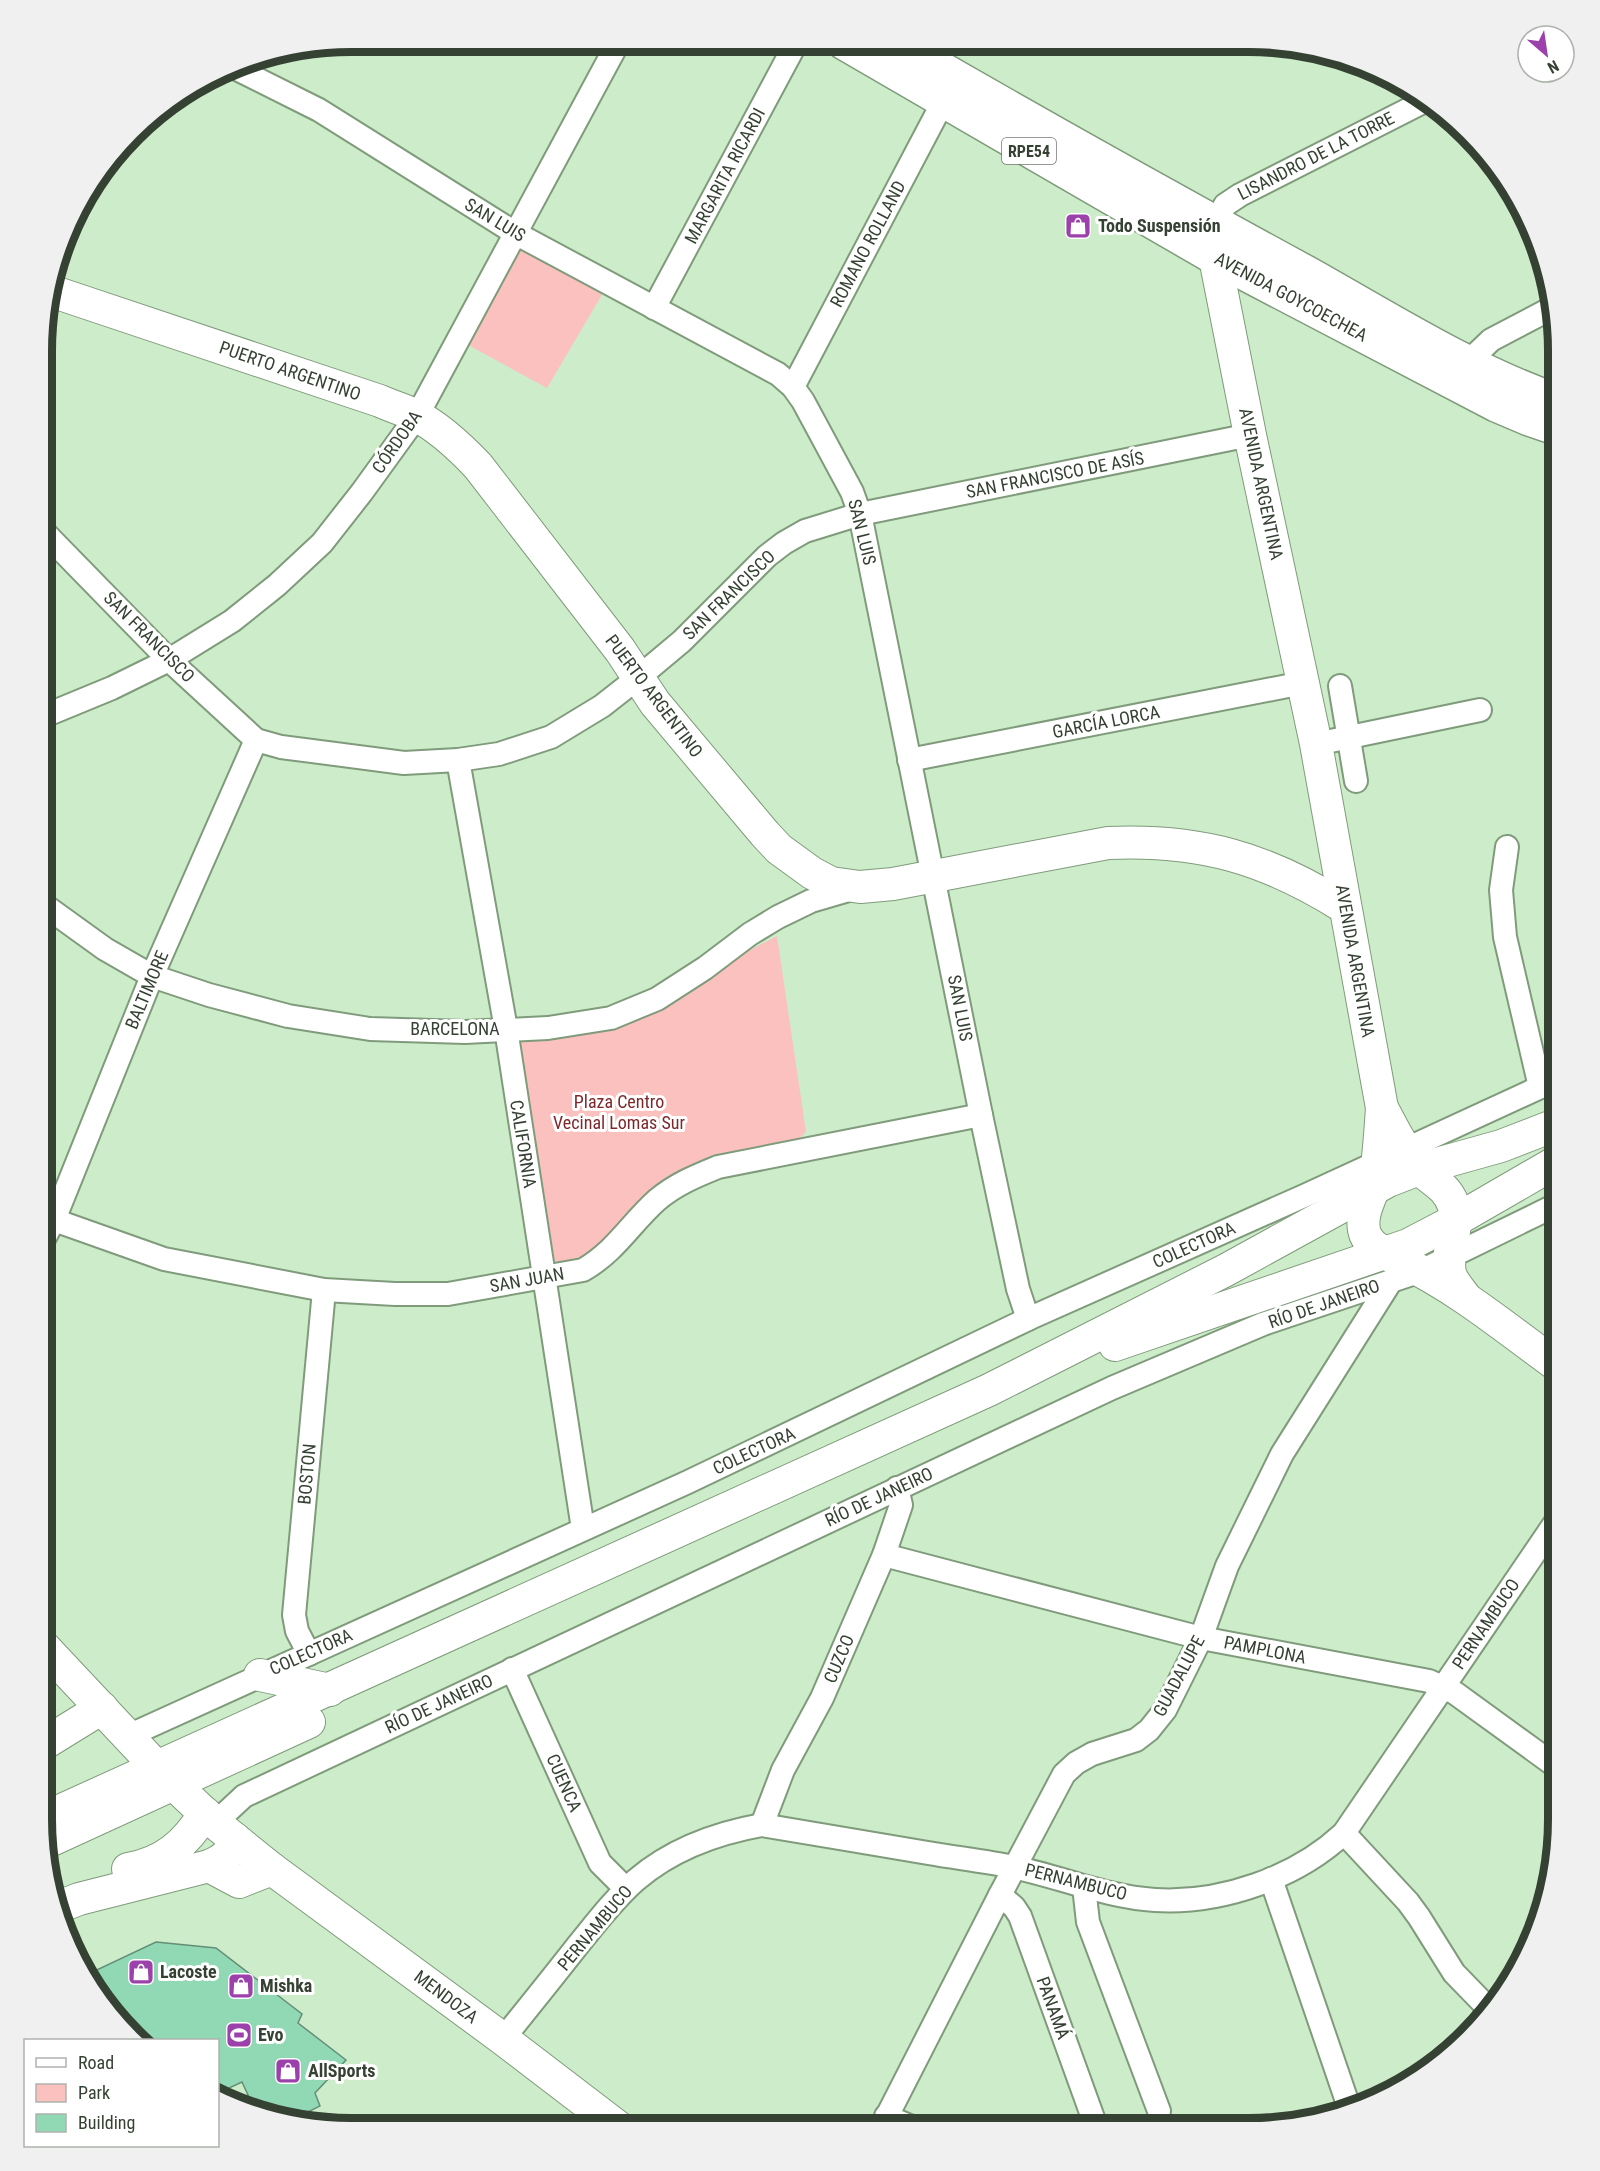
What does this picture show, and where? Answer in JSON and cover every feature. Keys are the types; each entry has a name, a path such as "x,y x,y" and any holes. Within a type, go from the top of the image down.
{"main road":[{"name":"AVENIDA GOYCOECHEA","path":"859,52 1215,258 1496,405 1548,426"},
{"name":"AVENIDA GOYCOECHEA","path":"913,52 1100,160 1468,362 1548,398"},
{"name":"AVENIDA ARGENTINA","path":"1216,223 1215,258 1316,744 1344,907 1394,1167 1364,1214 1364,1230 1368,1240 1388,1267"},
{"name":"PUERTO ARGENTINO","path":"58,293 380,401 417,416 462,450 478,466 639,677 655,703 765,834 779,849 812,873 831,883 860,887 893,884 1108,843 1184,844 1217,850 1255,862 1294,879 1344,907"},
{"path":"53,1839 165,1776 330,1690 990,1390 1226,1269 1394,1167 1501,1146 1548,1128"},
{"path":"1394,1167 1439,1183 1448,1193 1454,1207 1456,1221 1450,1274 1465,1297"},
{"path":"1388,1267 1418,1240 1456,1221 1548,1167"},
{"path":"52,1816 165,1776 1126,1339 1388,1267 1421,1271 1465,1297 1548,1359"},
{"path":"52,1656 128,1736"},
{"path":"260,1675 330,1690"},
{"path":"52,1739 102,1708"},
{"name":"MENDOZA","path":"128,1736 165,1776 218,1825 272,1869 504,2039 606,2118"},
{"path":"60,1884 83,1876 148,1864 218,1825 233,1848 227,1856 209,1866 65,1904"},
{"path":"209,1866 239,1882 272,1869"}],"street":[{"name":"CÓRDOBA","path":"52,713 112,688 169,660 232,621 277,585 322,543 417,416 613,52"},
{"name":"MARGARITA RICARDI","path":"654,308 791,52"},
{"name":"SAN LUIS","path":"244,72 320,110 514,233 778,374 793,387 803,400 847,482 860,514 981,1115 1018,1289 1028,1320"},
{"name":"ROMANO ROLLAND","path":"793,387 943,102"},
{"name":"LISANDRO DE LA TORRE","path":"1216,223 1225,205 1240,195 1418,105"},
{"path":"1468,362 1491,340 1545,312"},
{"name":"SAN FRANCISCO DE ASÍS","path":"860,514 1250,435"},
{"name":"SAN FRANCISCO","path":"639,677 682,641 767,556 784,543 805,531 860,514"},
{"name":"SAN FRANCISCO","path":"52,540 169,660 256,740"},
{"path":"256,740 281,747 404,764 500,754 551,737 602,706 639,677"},
{"name":"GARCÍA LORCA","path":"909,760 1303,683"},
{"path":"1340,686 1356,781"},
{"path":"1316,744 1480,710"},
{"name":"BALTIMORE","path":"52,1208 256,740"},
{"name":"CALIFORNIA","path":"458,760 506,1029 583,1530"},
{"path":"1507,847 1501,890 1505,937 1548,1080"},
{"name":"BARCELONA","path":"52,911 105,949 152,976 209,994 288,1016 370,1029 465,1032 548,1028 611,1018 657,999 778,917 811,901 860,887"},
{"path":"1394,1167 1548,1084"},
{"name":"SAN JUAN","path":"52,1218 164,1259 324,1290 448,1294 584,1270 600,1260 657,1200 684,1180 718,1167 981,1115"},
{"name":"COLECTORA","path":"128,1736 688,1482 1028,1320 1394,1167"},
{"path":"1421,1271 1548,1209"},
{"name":"RÍO DE JANEIRO","path":"218,1825 244,1796 1112,1388 1263,1324 1388,1267"},
{"name":"GUADALUPE","path":"886,2118 1064,1774 1076,1763 1092,1754 1136,1740 1149,1730 1165,1710 1201,1638 1227,1566 1282,1454 1388,1267"},
{"name":"BOSTON","path":"309,1654 297,1631 294,1615 324,1290"},
{"name":"CUZCO","path":"762,1825 769,1801 783,1770 822,1698 884,1555 901,1505 897,1488"},
{"name":"PERNAMBUCO","path":"504,2039 607,1909 626,1889 661,1862 704,1840 734,1830 762,1825 1014,1867 1084,1887 1154,1900 1191,1900 1233,1891 1271,1879 1327,1849 1344,1833 1548,1533"},
{"name":"PAMPLONA","path":"884,1555 1201,1638 1429,1681 1444,1686 1548,1761"},
{"name":"CUENCA","path":"512,1669 600,1863 626,1889"},
{"path":"1344,1833 1408,1902 1454,1973 1484,2004"},
{"path":"1271,1879 1347,2102"},
{"path":"1084,1887 1088,1922 1159,2110"},
{"name":"PANAMÁ","path":"1000,1895 1014,1907 1020,1916 1093,2118"}],"green space":[{"path":"516,243 603,293 547,388 459,340"},
{"name":"Plaza Centro Vecinal Lomas Sur","path":"777,936 806,1132 791,1146 679,1175 594,1254 555,1263 519,1038 608,1027 675,1002 716,968"}],"building":[{"path":"156,1942 216,1948 302,2014 298,2023 346,2060 315,2093 320,2106 303,2115 255,2103 251,2101 242,2082 225,2090 219,2086 219,2039 149,2039 114,2002 94,1971"}],"place":[{"name":"Todo Suspensión","path":"1078,226"},
{"name":"Lacoste","path":"141,1972"},
{"name":"Mishka","path":"241,1986"},
{"name":"Evo","path":"239,2035"},
{"name":"AllSports","path":"288,2071"}]}
